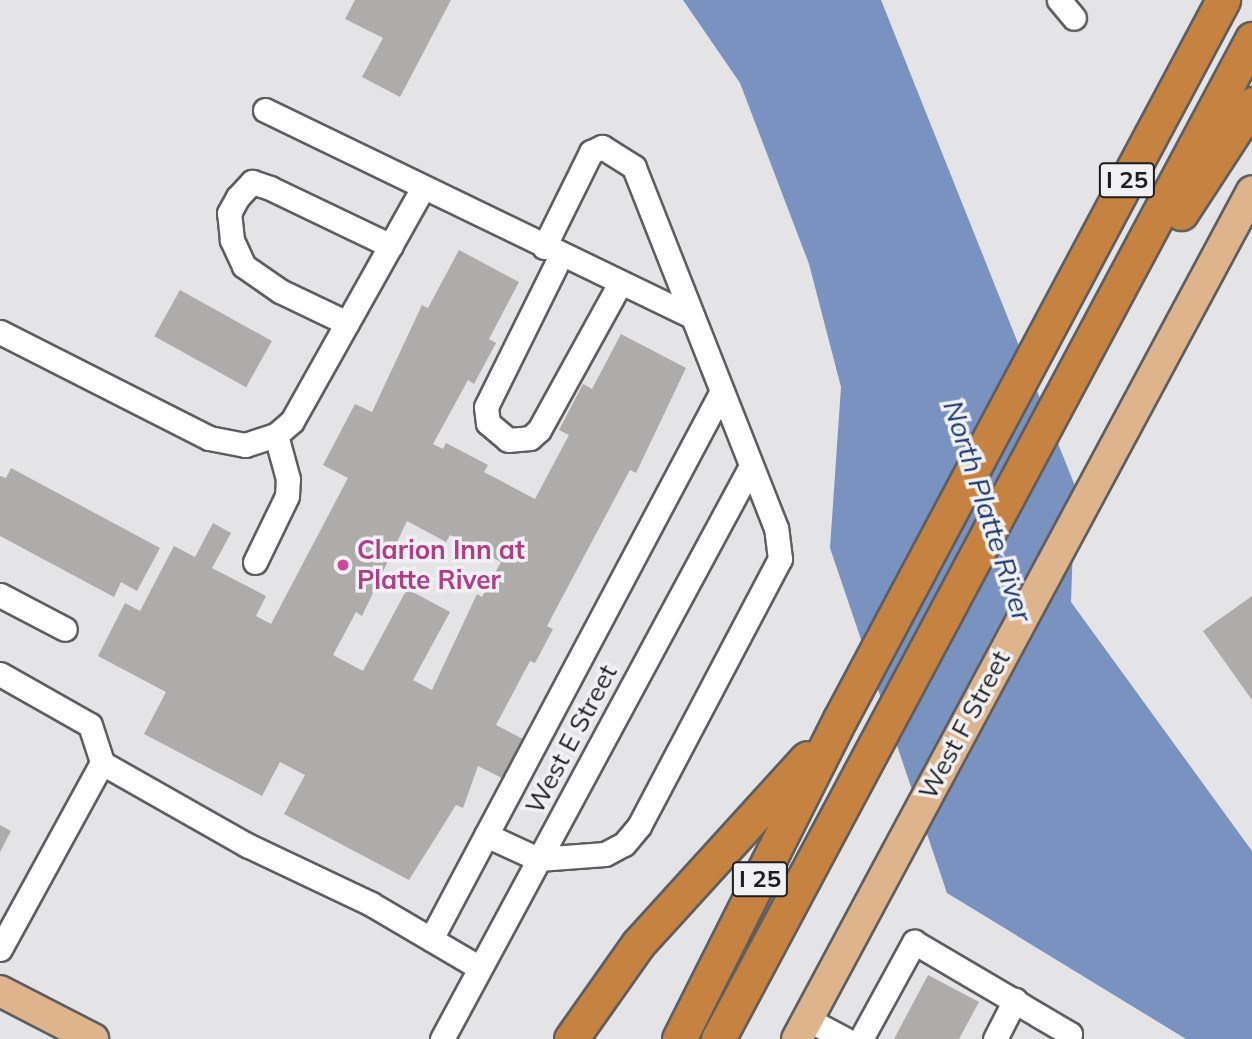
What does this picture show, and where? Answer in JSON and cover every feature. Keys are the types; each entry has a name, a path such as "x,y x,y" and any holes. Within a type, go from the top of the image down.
{"highway":[{"name":"I 25","path":"679,1039 841,719 1225,0"},
{"name":"I 25","path":"718,1039 1252,39"},
{"path":"1099,329 1252,104"},
{"path":"571,1039 638,944 841,719"}],"main road":[{"name":"West F Street","path":"802,1029 1252,191"},
{"path":"0,990 93,1039"}],"street":[{"path":"1059,0 1074,18"},
{"path":"265,110 693,317"},
{"path":"486,835 538,859 605,854 624,844 639,826 779,559 776,528 634,167 622,156 602,147 591,152 486,407 488,423 508,440 530,438 539,430 620,283"},
{"path":"347,323 280,291 244,267 232,240 229,214 238,197 252,182 391,246"},
{"path":"0,332 209,438 245,445 276,435 292,421 423,188"},
{"path":"431,939 722,391"},
{"path":"255,562 287,496 288,479 276,435"},
{"name":"West E Street","path":"442,1039 751,466"},
{"path":"0,595 65,629"},
{"path":"0,674 90,725 102,762 480,968"},
{"path":"0,949 102,762"},
{"path":"861,1039 914,942 1070,1034 1067,1039"},
{"path":"995,1039 1015,1000"},
{"path":"802,1029 845,1039"}],"water":[{"name":"North Platte River","path":"683,0 881,0 1075,486 1071,602 1252,851 1252,1039 1186,1039 947,893 830,548 841,387 809,264 740,83"}],"building":[{"path":"355,0 451,0 400,97 362,77 383,38 345,19"},
{"name":"Clarion Inn at Platte River","path":"459,250 519,282 489,339 496,343 474,384 468,380 433,444 443,449 446,443 488,465 484,472 535,499 569,435 559,430 583,384 592,389 621,334 686,368 636,473 630,470 547,626 553,629 535,663 530,661 496,725 527,741 506,780 478,766 463,808 456,805 409,880 284,814 305,775 280,762 262,796 144,734 166,692 98,656 125,603 140,611 174,546 195,557 213,523 231,533 212,568 266,596 256,616 271,624 348,478 323,465 355,404 372,412 422,305 428,308","holes":["407,521 446,542 450,535 501,562 482,597 477,594 432,690 413,680 450,612 407,589 363,671 333,655 356,612 362,616"]},
{"path":"180,290 272,341 246,387 154,336"},
{"path":"11,468 160,548 137,591 121,582 114,597 0,536 0,476 6,478"},
{"path":"1252,596 1252,700 1203,631"},
{"path":"0,825 11,831 0,852"},
{"path":"928,975 979,1002 959,1039 894,1039"}],"place":[{"name":"Clarion Inn at Platte River","path":"343,565"}]}
